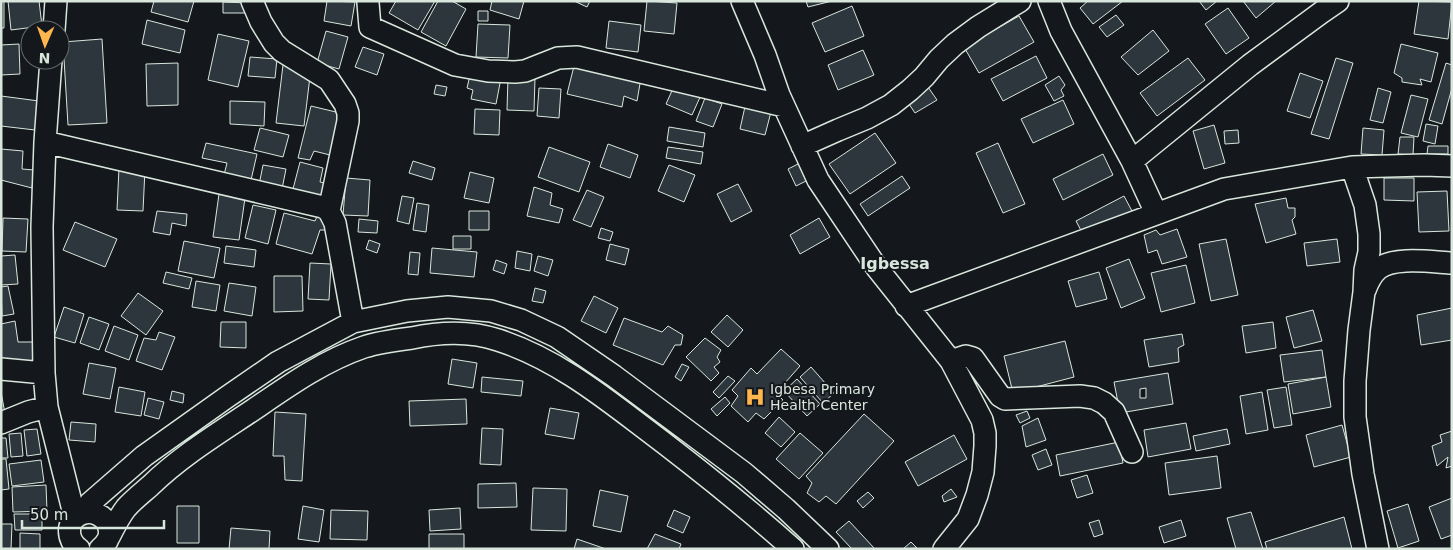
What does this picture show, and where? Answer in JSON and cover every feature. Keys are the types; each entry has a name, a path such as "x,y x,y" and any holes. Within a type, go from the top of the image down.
{"street":[{"path":"55,20 56,1"},
{"path":"252,1 274,43 282,51 330,80 345,104 348,113 348,121 329,211 334,223 353,322"},
{"path":"742,1 784,106 818,180 877,268 951,361 982,420 986,446 983,472 968,518 944,549"},
{"path":"802,146 867,118 891,105 924,77 955,44 1020,1"},
{"path":"1049,1 1061,31 1132,161 1156,213"},
{"path":"368,3 370,26 455,65 488,72 515,72 525,71 558,58 577,57 784,106"},
{"path":"1132,161 1326,5"},
{"path":"50,70 42,227 44,373 47,407 75,533"},
{"path":"45,142 322,207 329,211"},
{"path":"906,306 1224,189 1352,167 1452,166"},
{"path":"1352,167 1365,206 1369,234 1369,252 1365,270 1355,381 1355,417 1363,474 1378,549"},
{"path":"1364,292 1370,279 1377,270 1385,265 1410,261 1452,262"},
{"path":"75,533 90,503 144,456 278,362 353,322 406,311 448,307 491,311 521,320 557,337 660,409 744,473 828,549"},
{"path":"105,543 127,506 165,471 217,432 299,378 342,356 365,347 420,336 460,334 478,335 515,347 547,361 593,389 646,428 725,491 793,549"},
{"path":"951,361 966,356 973,358 1000,396 1005,399 1080,396 1099,400 1114,412 1132,452"},
{"path":"1,369 44,373"},
{"path":"1,423 28,412 47,407"},
{"path":"75,533 89,512 96,514 102,517 109,529 105,543"}],"building":[{"path":"1,1 4,1 4,28 1,28"},
{"path":"8,1 39,1 41,20 20,20 20,29 11,30"},
{"path":"154,1 194,1 188,22 151,12"},
{"path":"327,1 355,2 351,26 324,21"},
{"path":"396,1 435,1 418,30 389,13"},
{"path":"438,1 452,1 466,9 446,46 421,32"},
{"path":"492,1 524,1 519,19 490,10"},
{"path":"574,1 590,1 587,7"},
{"path":"647,1 677,3 674,34 644,31"},
{"path":"806,1 832,1 808,7"},
{"path":"1088,1 1123,1 1093,24 1080,8"},
{"path":"1199,1 1217,1 1206,10"},
{"path":"1243,1 1276,1 1256,18"},
{"path":"1419,1 1452,2 1448,39 1414,34"},
{"path":"223,2 249,3 249,13 223,13"},
{"path":"852,6 864,36 825,52 812,23"},
{"path":"1228,8 1249,38 1226,54 1205,24"},
{"path":"478,11 488,11 488,21 478,21"},
{"path":"1116,15 1124,25 1107,37 1099,27"},
{"path":"1019,16 1034,42 979,73 964,47"},
{"path":"147,20 185,30 180,53 142,44"},
{"path":"609,21 641,25 638,52 606,48"},
{"path":"478,24 510,25 508,58 476,57"},
{"path":"1153,30 1169,51 1138,75 1121,57"},
{"path":"326,31 348,37 339,69 317,63"},
{"path":"218,34 249,41 238,87 208,80"},
{"path":"102,39 107,123 68,125 65,70 70,70 70,41"},
{"path":"19,44 20,74 1,75 1,45"},
{"path":"1401,44 1438,53 1431,82 1420,79 1422,85 1402,82 1402,78 1394,73"},
{"path":"363,47 384,54 377,75 355,67"},
{"path":"863,50 874,75 838,90 828,65"},
{"path":"1036,56 1047,78 1003,101 991,79"},
{"path":"250,57 277,59 275,78 248,76"},
{"path":"1188,58 1205,80 1157,116 1140,93"},
{"path":"1336,58 1353,63 1329,139 1311,134"},
{"path":"575,62 641,78 637,101 624,96 622,107 567,94"},
{"path":"178,63 178,105 147,106 146,64"},
{"path":"1446,63 1452,65 1452,88 1442,124 1429,120"},
{"path":"283,65 311,68 304,126 276,123"},
{"path":"471,71 501,78 496,104 471,99 473,90 467,88"},
{"path":"1300,73 1323,81 1310,118 1287,111"},
{"path":"1059,76 1065,85 1061,90 1064,96 1054,101 1045,85"},
{"path":"508,77 535,78 534,111 507,110"},
{"path":"675,84 701,95 692,115 666,104"},
{"path":"436,85 447,87 445,96 434,94"},
{"path":"928,87 937,100 915,113 907,101"},
{"path":"539,88 561,89 559,118 537,116"},
{"path":"1378,88 1391,92 1383,123 1370,120"},
{"path":"1411,95 1428,99 1418,137 1401,133"},
{"path":"1,96 39,101 35,130 1,126"},
{"path":"705,98 722,104 713,127 696,121"},
{"path":"1063,100 1074,124 1033,143 1021,119"},
{"path":"230,101 265,102 264,126 230,124"},
{"path":"746,102 772,108 765,135 740,129"},
{"path":"311,106 340,113 330,155 314,151 310,160 298,158"},
{"path":"475,109 500,110 499,135 474,134"},
{"path":"1426,124 1438,126 1435,144 1423,141"},
{"path":"1214,125 1225,163 1204,169 1193,131"},
{"path":"669,127 705,133 703,147 667,141"},
{"path":"260,128 289,135 283,157 254,150"},
{"path":"1363,128 1384,130 1382,155 1361,154"},
{"path":"1238,130 1239,143 1225,144 1224,131"},
{"path":"875,133 896,163 850,194 829,164"},
{"path":"1400,137 1414,137 1413,155 1398,154"},
{"path":"206,143 257,154 251,180 224,175 227,163 202,158"},
{"path":"998,143 1025,204 1003,213 976,153"},
{"path":"608,144 638,155 630,178 600,167"},
{"path":"1428,146 1448,146 1448,154 1427,154"},
{"path":"549,147 590,162 579,192 538,177"},
{"path":"668,147 703,152 701,164 666,158"},
{"path":"1,149 23,151 22,169 34,170 32,188 1,180"},
{"path":"1103,154 1113,175 1063,200 1053,179"},
{"path":"413,161 435,168 432,180 409,173"},
{"path":"300,162 323,168 320,182 330,184 328,198 293,189"},
{"path":"800,163 808,180 796,186 788,169"},
{"path":"263,165 286,169 282,189 259,185"},
{"path":"669,165 695,175 684,202 658,191"},
{"path":"119,168 145,169 143,211 117,210"},
{"path":"470,172 494,178 489,203 464,198"},
{"path":"902,176 910,188 868,216 860,204"},
{"path":"346,178 370,180 368,216 343,215"},
{"path":"1384,178 1414,178 1414,201 1384,200"},
{"path":"738,184 752,211 731,222 717,194"},
{"path":"534,187 552,193 550,205 563,209 559,223 527,216"},
{"path":"587,190 604,197 591,227 573,220"},
{"path":"1447,191 1449,231 1419,232 1417,192"},
{"path":"219,194 245,198 239,240 213,237"},
{"path":"402,196 414,198 409,224 397,221"},
{"path":"1124,196 1132,211 1084,236 1076,221"},
{"path":"1286,198 1288,208 1295,208 1295,217 1292,220 1296,234 1266,243 1255,204"},
{"path":"417,203 429,205 426,232 413,230"},
{"path":"253,205 276,210 268,244 245,238"},
{"path":"157,211 187,214 186,226 172,223 170,235 153,232"},
{"path":"469,211 489,211 489,230 469,230"},
{"path":"319,212 329,230 320,230 312,254 276,244 284,213 315,221"},
{"path":"3,218 28,219 26,252 2,251"},
{"path":"819,218 830,237 800,254 790,235"},
{"path":"359,219 378,221 377,233 358,232"},
{"path":"75,222 117,239 105,267 63,250"},
{"path":"601,228 613,232 610,241 598,238"},
{"path":"1177,229 1187,257 1162,264 1157,250 1148,253 1144,235 1156,230 1160,235"},
{"path":"453,236 471,236 471,249 453,249"},
{"path":"1226,239 1238,295 1211,301 1199,244"},
{"path":"1337,239 1340,262 1307,266 1304,243"},
{"path":"369,240 380,244 377,253 366,249"},
{"path":"184,241 220,248 214,278 178,271"},
{"path":"610,244 629,249 625,265 606,260"},
{"path":"226,246 256,250 254,267 224,263"},
{"path":"432,248 477,252 474,277 430,273"},
{"path":"517,251 532,254 530,271 515,268"},
{"path":"410,252 420,253 418,275 408,274"},
{"path":"15,255 18,284 1,285 1,256"},
{"path":"538,256 553,260 548,276 534,271"},
{"path":"1129,259 1145,298 1121,308 1106,268"},
{"path":"496,260 507,264 504,274 493,270"},
{"path":"310,263 331,264 329,300 308,299"},
{"path":"1186,265 1195,303 1161,312 1151,273"},
{"path":"166,272 192,278 189,289 163,283"},
{"path":"1099,272 1107,299 1076,307 1068,281"},
{"path":"274,276 302,276 303,311 274,312"},
{"path":"196,281 220,285 216,311 192,307"},
{"path":"229,283 256,287 252,316 224,311"},
{"path":"8,286 14,314 2,316 1,287"},
{"path":"535,288 546,291 543,303 532,301"},
{"path":"138,293 163,311 146,335 121,316"},
{"path":"594,296 618,308 606,333 581,321"},
{"path":"64,307 84,314 75,343 54,337"},
{"path":"1452,308 1452,340 1421,345 1417,315"},
{"path":"1313,310 1322,341 1294,348 1286,317"},
{"path":"727,315 743,330 728,347 711,332"},
{"path":"89,317 109,324 99,350 80,343"},
{"path":"624,318 662,332 668,326 683,335 681,345 675,345 663,365 613,345"},
{"path":"15,321 18,342 35,342 37,362 1,362 1,324"},
{"path":"221,322 246,322 246,348 220,347"},
{"path":"1273,322 1276,348 1246,353 1242,326"},
{"path":"114,326 138,335 129,360 105,351"},
{"path":"159,332 175,337 162,370 136,361 144,338 156,340"},
{"path":"1182,334 1184,345 1178,348 1179,362 1149,367 1144,340"},
{"path":"705,338 721,350 717,357 720,362 714,367 719,373 711,381 686,357"},
{"path":"1065,341 1074,377 1013,393 1004,356"},
{"path":"781,349 800,366 776,393 783,400 764,419 756,413 748,422 731,406 738,396 732,390 751,368 757,374"},
{"path":"1322,350 1326,377 1284,382 1280,355"},
{"path":"452,359 477,363 473,388 448,384"},
{"path":"89,363 116,368 110,399 83,394"},
{"path":"682,364 689,367 681,381 675,377"},
{"path":"811,367 834,393 823,403 800,377"},
{"path":"1168,373 1173,404 1120,413 1114,382","holes":["1146,388 1146,398 1140,398 1140,389"]},
{"path":"728,376 735,381 719,398 713,392"},
{"path":"482,377 523,381 521,396 481,392"},
{"path":"1326,377 1331,407 1293,414 1288,384"},
{"path":"797,379 820,404 807,416 784,391"},
{"path":"119,387 145,392 141,416 115,412"},
{"path":"1286,387 1292,425 1274,428 1267,390"},
{"path":"172,391 184,394 183,403 170,400"},
{"path":"1,392 6,419 1,420"},
{"path":"1262,392 1268,430 1246,434 1240,396"},
{"path":"725,397 730,403 717,416 711,409"},
{"path":"148,398 164,402 159,419 144,415"},
{"path":"466,399 467,424 410,426 409,401"},
{"path":"550,408 579,413 574,439 545,434"},
{"path":"1027,411 1030,418 1020,423 1016,415"},
{"path":"275,412 306,414 302,481 285,480 284,456 273,456"},
{"path":"864,414 894,441 836,504 826,496 819,502 807,493 812,483 806,476"},
{"path":"779,417 795,432 781,447 765,433"},
{"path":"1038,418 1046,440 1026,447 1022,426"},
{"path":"71,422 96,424 95,442 69,440"},
{"path":"1186,423 1191,449 1148,457 1144,430"},
{"path":"1342,425 1351,457 1314,467 1306,435"},
{"path":"482,428 503,429 501,465 480,464"},
{"path":"37,429 41,454 27,456 24,430"},
{"path":"1227,429 1230,444 1196,451 1193,436"},
{"path":"1452,431 1452,466 1446,468 1448,457 1437,466 1432,446 1442,442 1440,435"},
{"path":"21,433 23,456 11,457 9,434"},
{"path":"800,433 823,453 799,479 776,459"},
{"path":"954,435 967,459 918,486 905,462"},
{"path":"1,438 6,438 8,458 1,458"},
{"path":"1119,442 1123,463 1060,476 1056,455"},
{"path":"1046,449 1052,465 1038,470 1032,455"},
{"path":"1217,456 1221,488 1169,495 1165,463"},
{"path":"1,459 6,459 9,489 1,490"},
{"path":"41,460 44,482 12,486 9,464"},
{"path":"1087,475 1093,493 1077,498 1071,480"},
{"path":"516,483 517,507 478,508 478,484"},
{"path":"46,485 47,511 13,512 12,487"},
{"path":"533,488 567,489 566,531 531,530"},
{"path":"951,489 957,497 944,502 942,496"},
{"path":"600,490 628,496 621,532 593,526"},
{"path":"868,492 874,498 863,508 857,501"},
{"path":"1452,498 1452,535 1441,539 1429,507"},
{"path":"1408,504 1419,541 1398,548 1387,511"},
{"path":"177,506 199,506 199,543 177,543"},
{"path":"303,506 324,510 319,542 298,539"},
{"path":"460,508 461,529 430,531 429,510"},
{"path":"331,510 368,511 367,540 330,539"},
{"path":"674,510 690,517 683,533 667,526"},
{"path":"1251,512 1263,549 1236,549 1227,518"},
{"path":"14,514 42,514 42,530 15,530"},
{"path":"1344,517 1352,549 1267,549 1265,542"},
{"path":"1099,520 1103,534 1094,537 1089,523"},
{"path":"1181,520 1186,536 1164,543 1159,527"},
{"path":"849,521 875,549 852,549 836,532"},
{"path":"1,524 12,524 11,549 1,549"},
{"path":"231,528 270,531 269,549 229,549"},
{"path":"20,533 40,534 40,549 20,549"},
{"path":"429,534 464,534 464,549 429,549"},
{"path":"655,534 681,544 679,549 647,549"},
{"path":"577,539 606,549 574,549"},
{"path":"911,542 917,548 903,549"}],"place":[{"name":"Igbesa Primary Health Center","path":"755,397"}],"district":[{"name":"Igbessa","path":"895,263"}]}
